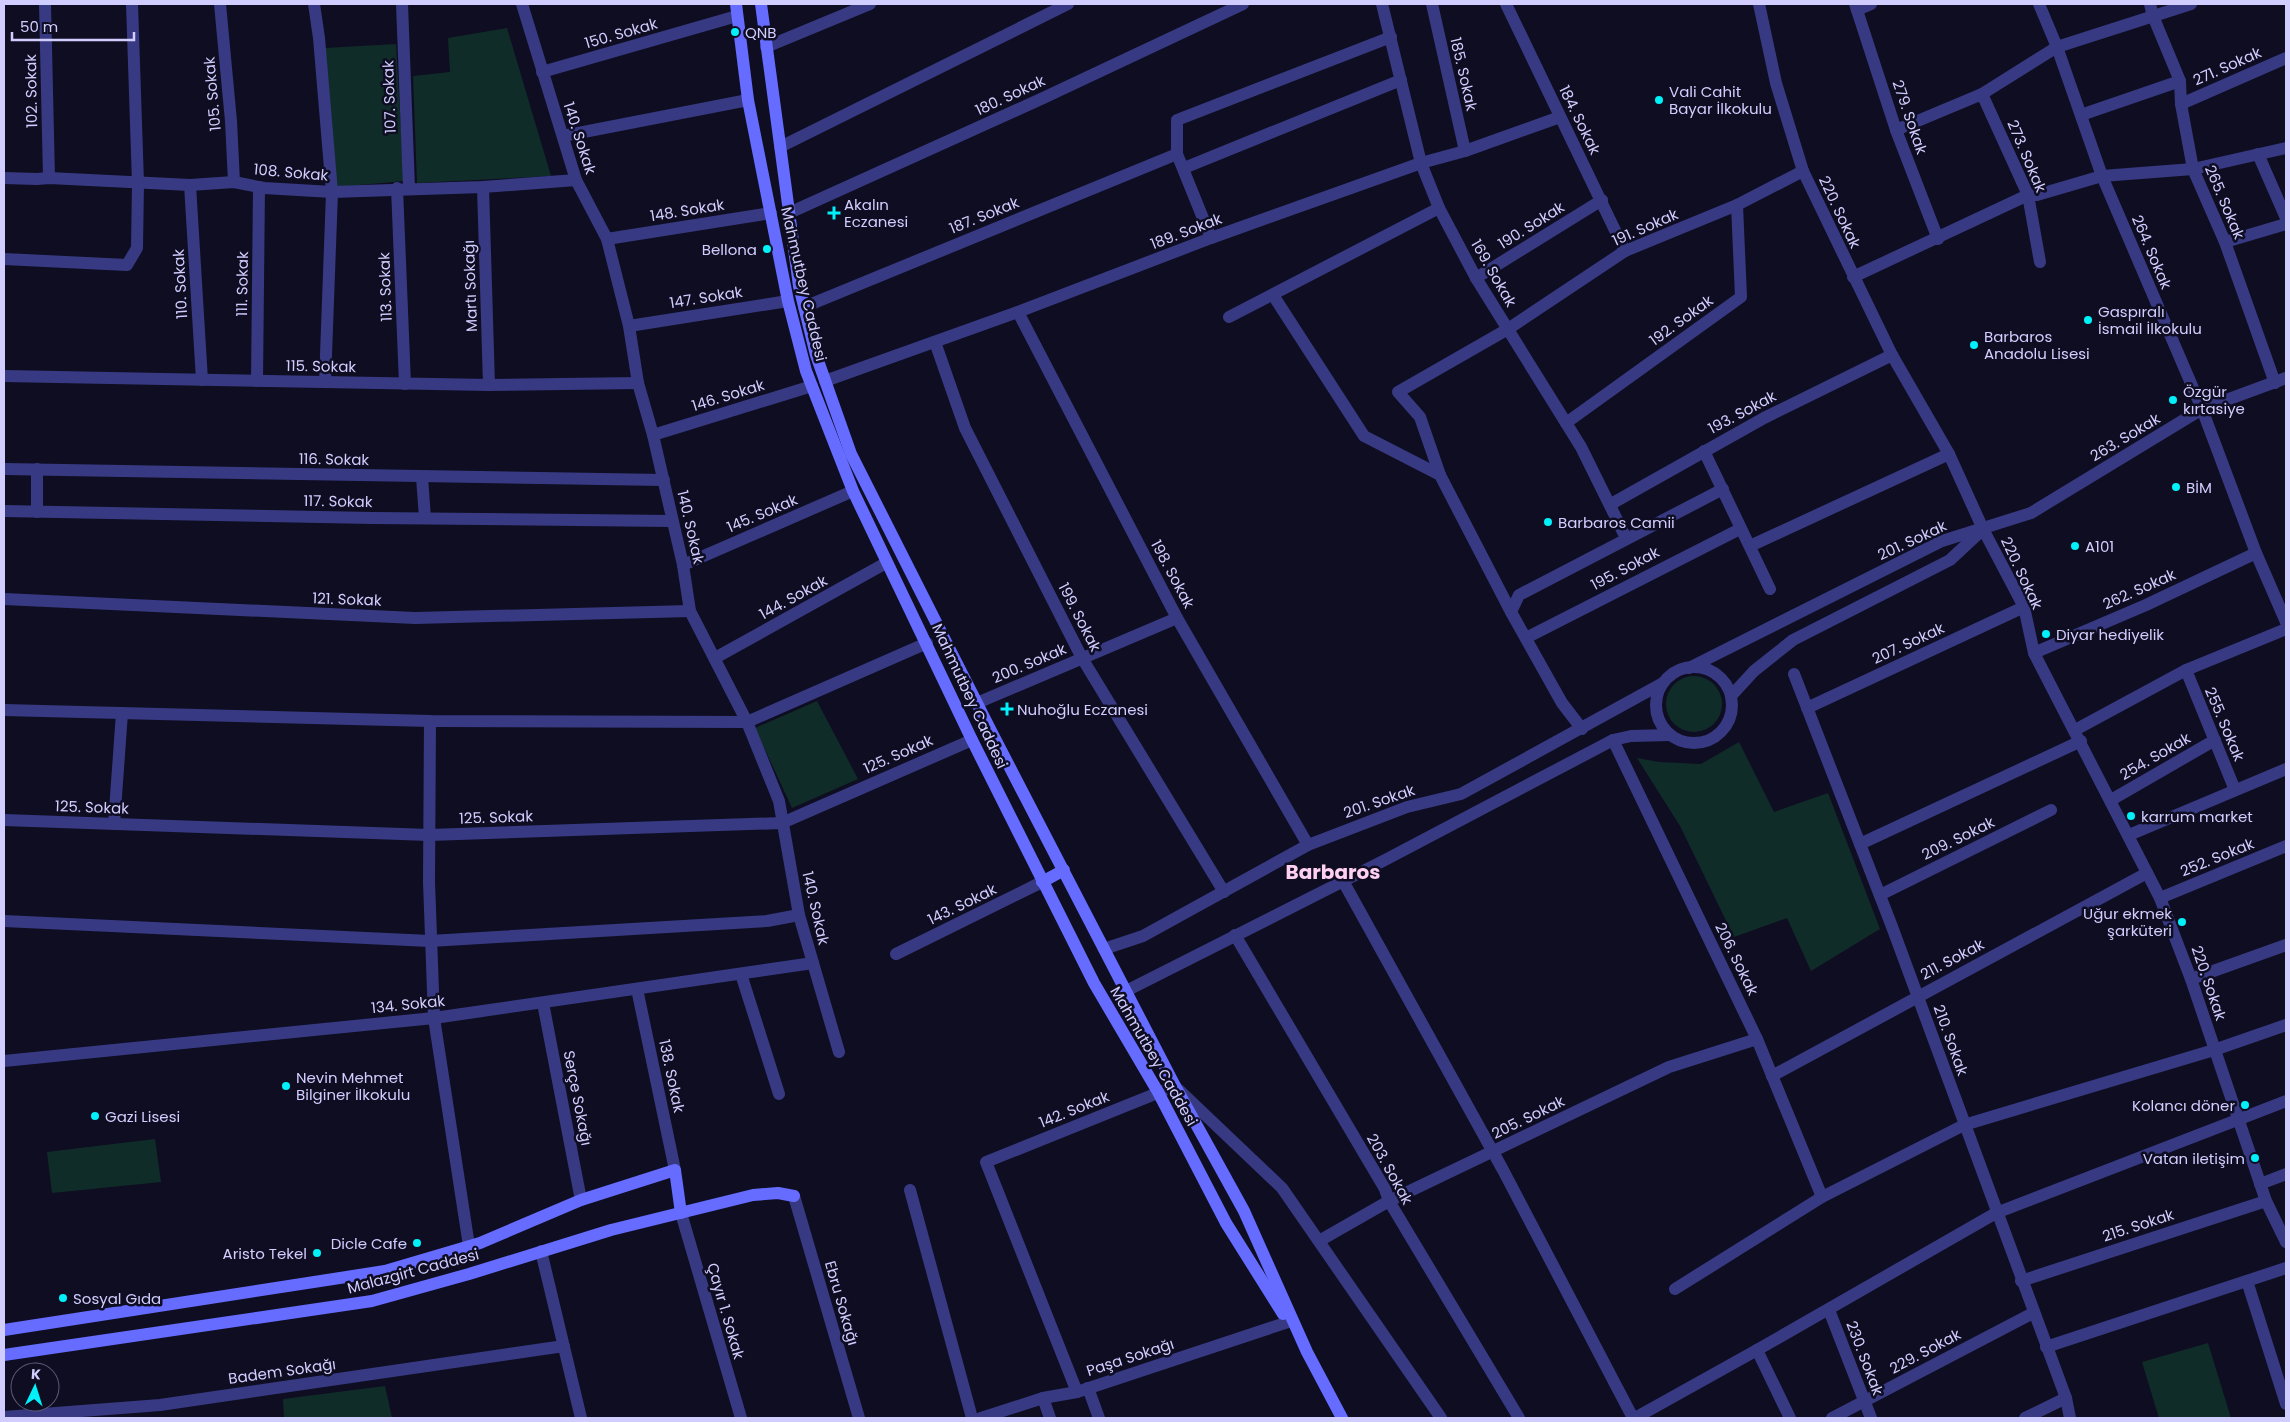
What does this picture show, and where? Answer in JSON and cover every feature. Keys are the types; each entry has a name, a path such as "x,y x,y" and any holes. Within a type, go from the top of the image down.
{"main road":[{"name":"Mahmutbey Caddesi","path":"760,4 799,286 816,355 851,454 1126,992 1244,1211 1307,1352 1342,1418"},
{"name":"Mahmutbey Caddesi","path":"736,10 748,100 788,301 812,386 853,491 972,740 1042,882 1104,1001 1158,1092 1226,1223 1307,1352"},
{"path":"972,740 991,731"},
{"path":"1042,882 1064,870"},
{"path":"675,1170 681,1214"},
{"name":"Malazgirt Caddesi","path":"4,1330 385,1271 469,1246 581,1200 675,1170"},
{"name":"Malazgirt Caddesi","path":"4,1355 372,1301 611,1230 753,1195 778,1193 794,1196"}],"street":[{"name":"102. Sokak","path":"45,4 49,178"},
{"path":"4,259 127,265 137,248 138,183 132,4"},
{"name":"105. Sokak","path":"220,4 231,121 234,182"},
{"path":"314,4 320,38 332,192 325,382"},
{"name":"107. Sokak","path":"402,4 403,188"},
{"name":"140. Sokak","path":"522,4 576,180 607,239 629,326 638,383 653,435 683,565 690,611 746,722 779,801 799,915 839,1052"},
{"path":"766,47 870,4"},
{"path":"780,148 1068,4"},
{"name":"180. Sokak","path":"789,213 1042,99 1243,4"},
{"name":"169. Sokak","path":"1382,4 1421,163 1439,208 1476,278 1581,447 1611,504 1626,538"},
{"name":"185. Sokak","path":"1432,4 1465,151"},
{"name":"184. Sokak","path":"1506,4 1602,200 1625,252"},
{"name":"220. Sokak","path":"1760,4 1776,83 1803,172 1892,355 1949,454 1983,529 2024,607 2034,653 2160,898 2192,979 2214,1050 2266,1201 2286,1242"},
{"path":"1856,7 1871,4"},
{"name":"264. Sokak","path":"2039,4 2057,47 2102,176 2202,409 2256,553 2286,622"},
{"path":"1896,130 1982,94 2057,47 2151,10 2191,4"},
{"name":"279. Sokak","path":"1856,7 1896,130 1938,239"},
{"name":"150. Sokak","path":"542,72 736,10"},
{"name":"265. Sokak","path":"2151,10 2180,82 2193,168 2225,242 2280,381"},
{"path":"1211,238 1177,154 1177,120 1391,37"},
{"name":"271. Sokak","path":"2182,104 2286,58"},
{"path":"1184,168 1402,80"},
{"name":"271. Sokak","path":"2081,115 2180,82"},
{"name":"273. Sokak","path":"1982,94 2028,195 2040,262"},
{"path":"563,136 748,100"},
{"name":"189. Sokak","path":"825,381 1018,312 1211,238 1421,163 1465,151 1560,117"},
{"path":"1853,277 1938,239 2028,195 2037,195 2102,176 2193,168 2286,148"},
{"name":"187. Sokak","path":"804,307 1177,154"},
{"path":"2258,154 2286,218"},
{"name":"191. Sokak","path":"1440,475 1420,416 1398,392 1508,329 1625,252 1737,205 1803,172"},
{"name":"108. Sokak","path":"4,178 49,178 190,185 234,182 259,187 332,192 403,188 484,187 576,180"},
{"name":"110. Sokak","path":"190,185 202,380"},
{"name":"111. Sokak","path":"257,381 259,187"},
{"name":"Martı Sokağı","path":"484,187 489,385"},
{"name":"113. Sokak","path":"403,188 405,384"},
{"name":"190. Sokak","path":"1476,278 1602,200"},
{"name":"192. Sokak","path":"1566,423 1740,296 1737,205"},
{"path":"1229,317 1439,208"},
{"name":"148. Sokak","path":"607,239 771,213"},
{"path":"2225,242 2286,224"},
{"path":"1273,295 1364,436 1440,475 1511,612 1562,703 1582,729"},
{"name":"147. Sokak","path":"629,326 788,301"},
{"name":"198. Sokak","path":"1018,312 1177,618 1308,845"},
{"name":"199. Sokak","path":"935,342 965,428 1082,658 1224,892"},
{"name":"193. Sokak","path":"1611,504 1704,450 1764,418 1892,355"},
{"name":"115. Sokak","path":"4,376 489,385 638,383"},
{"name":"263. Sokak","path":"1983,529 2031,513 2202,409 2280,381"},
{"name":"146. Sokak","path":"653,435 812,386"},
{"path":"1704,450 1770,589"},
{"path":"1750,546 1949,454"},
{"name":"116. Sokak","path":"4,469 664,480"},
{"path":"37,469 37,512"},
{"path":"422,476 425,518"},
{"path":"1511,612 1519,594 1723,489"},
{"name":"145. Sokak","path":"683,565 853,491"},
{"name":"117. Sokak","path":"4,511 672,521"},
{"name":"195. Sokak","path":"1526,638 1740,529"},
{"name":"201. Sokak","path":"1104,949 1143,936 1308,845 1407,807 1461,794 1663,683 1672,674 1689,668 1942,541 1983,529"},
{"name":"201. Sokak","path":"1732,696 1754,671 1793,640 1950,560 1983,529"},
{"name":"262. Sokak","path":"2034,653 2146,605 2256,553"},
{"name":"144. Sokak","path":"715,658 886,563"},
{"name":"121. Sokak","path":"4,600 415,618 690,611"},
{"name":"207. Sokak","path":"1807,708 2024,607"},
{"name":"200. Sokak","path":"977,703 1177,618"},
{"path":"1860,844 2078,736 2186,670 2286,629"},
{"path":"4,710 430,721 746,722 927,643"},
{"path":"1663,683 1658,694 1656,707 1658,719 1664,730 1686,743 1699,743 1711,740 1722,732 1729,722 1732,696 1718,676 1707,669 1689,668"},
{"name":"255. Sokak","path":"2186,670 2235,790"},
{"name":"210. Sokak","path":"1794,674 1918,996 1996,1213 2066,1398 2070,1418"},
{"path":"114,824 122,713"},
{"path":"430,721 430,941 434,1018 469,1246"},
{"path":"1126,992 1612,740 1631,736 1670,734"},
{"name":"125. Sokak","path":"4,820 429,835 782,823 972,740"},
{"name":"206. Sokak","path":"1612,740 1757,1039 1822,1197"},
{"name":"254. Sokak","path":"2111,800 2215,740"},
{"path":"2129,835 2286,769"},
{"name":"209. Sokak","path":"1880,895 2051,810"},
{"name":"252. Sokak","path":"2160,898 2286,846"},
{"name":"211. Sokak","path":"1772,1076 2147,872"},
{"path":"1343,881 1493,1152 1634,1418 1829,1310 1996,1213 2286,1101"},
{"name":"143. Sokak","path":"896,954 1042,882"},
{"path":"4,921 430,941 766,921 799,915"},
{"name":"203. Sokak","path":"1235,936 1385,1189 1389,1201 1519,1418"},
{"path":"2192,979 2286,945"},
{"name":"134. Sokak","path":"4,1061 434,1018 813,963"},
{"path":"741,974 779,1094"},
{"name":"138. Sokak","path":"637,989 675,1170"},
{"name":"Serçe Sokağı","path":"542,1003 581,1200"},
{"path":"1675,1289 1822,1197 1964,1125 2214,1050 2286,1025"},
{"name":"205. Sokak","path":"1320,1241 1389,1201 1669,1067 1757,1039"},
{"path":"1175,1086 1282,1188 1441,1418"},
{"name":"142. Sokak","path":"1083,1390 986,1162 1175,1086"},
{"path":"2260,1184 2286,1174"},
{"path":"910,1190 972,1418"},
{"name":"Ebru Sokağı","path":"794,1196 859,1418"},
{"name":"215. Sokak","path":"2021,1280 2266,1201"},
{"name":"Çayır 1. Sokak","path":"681,1214 741,1418"},
{"path":"541,1251 581,1418"},
{"path":"2046,1347 2286,1268"},
{"path":"2247,1281 2286,1404"},
{"name":"230. Sokak","path":"1829,1310 1871,1418"},
{"name":"229. Sokak","path":"1832,1418 2033,1313"},
{"name":"Paşa Sokağı","path":"981,1418 1044,1398 1083,1390 1288,1322"},
{"name":"Badem Sokağı","path":"4,1417 160,1405 564,1346"},
{"path":"1757,1350 1790,1418"},
{"path":"1083,1390 1099,1418"},
{"path":"1044,1398 1050,1418"},
{"path":"2025,1418 2066,1398"},
{"path":"160,1405 161,1418"}],"green space":[{"path":"507,28 551,176 417,183 413,76 450,72 448,38"},
{"path":"396,44 404,181 337,187 325,48"},
{"path":"1694,676 1705,678 1714,684 1720,693 1722,704 1720,715 1714,724 1705,730 1694,732 1683,730 1674,724 1668,715 1666,704 1668,693 1674,684 1683,678"},
{"path":"817,701 858,779 792,808 755,728"},
{"path":"1739,742 1774,812 1828,793 1880,929 1811,971 1787,918 1734,937 1680,826 1637,758 1659,762 1701,764"},
{"path":"155,1139 161,1182 52,1193 47,1152"},
{"path":"2208,1343 2231,1418 2159,1418 2142,1362"},
{"path":"385,1386 392,1418 284,1418 283,1399"}],"place":[{"name":"QNB","path":"735,32"},
{"name":"Vali Cahit Bayar İlkokulu","path":"1659,100"},
{"name":"Akalın Eczanesi","path":"834,213"},
{"name":"Bellona","path":"767,249"},
{"name":"Gaspıralı İsmail İlkokulu","path":"2088,320"},
{"name":"Barbaros Anadolu Lisesi","path":"1974,345"},
{"name":"Özgür kırtasiye","path":"2173,400"},
{"name":"BİM","path":"2176,487"},
{"name":"Barbaros Camii","path":"1548,522"},
{"name":"A101","path":"2075,546"},
{"name":"Diyar hediyelik","path":"2046,634"},
{"name":"Nuhoğlu Eczanesi","path":"1007,709"},
{"name":"karrum market","path":"2131,816"},
{"name":"Uğur ekmek şarküteri","path":"2182,922"},
{"name":"Nevin Mehmet Bilginer İlkokulu","path":"286,1086"},
{"name":"Kolancı döner","path":"2245,1105"},
{"name":"Gazi Lisesi","path":"95,1116"},
{"name":"Vatan iletişim","path":"2255,1158"},
{"name":"Dicle Cafe","path":"417,1243"},
{"name":"Aristo Tekel","path":"317,1253"},
{"name":"Sosyal Gıda","path":"63,1298"}],"district":[{"name":"Barbaros","path":"1333,872"}]}
